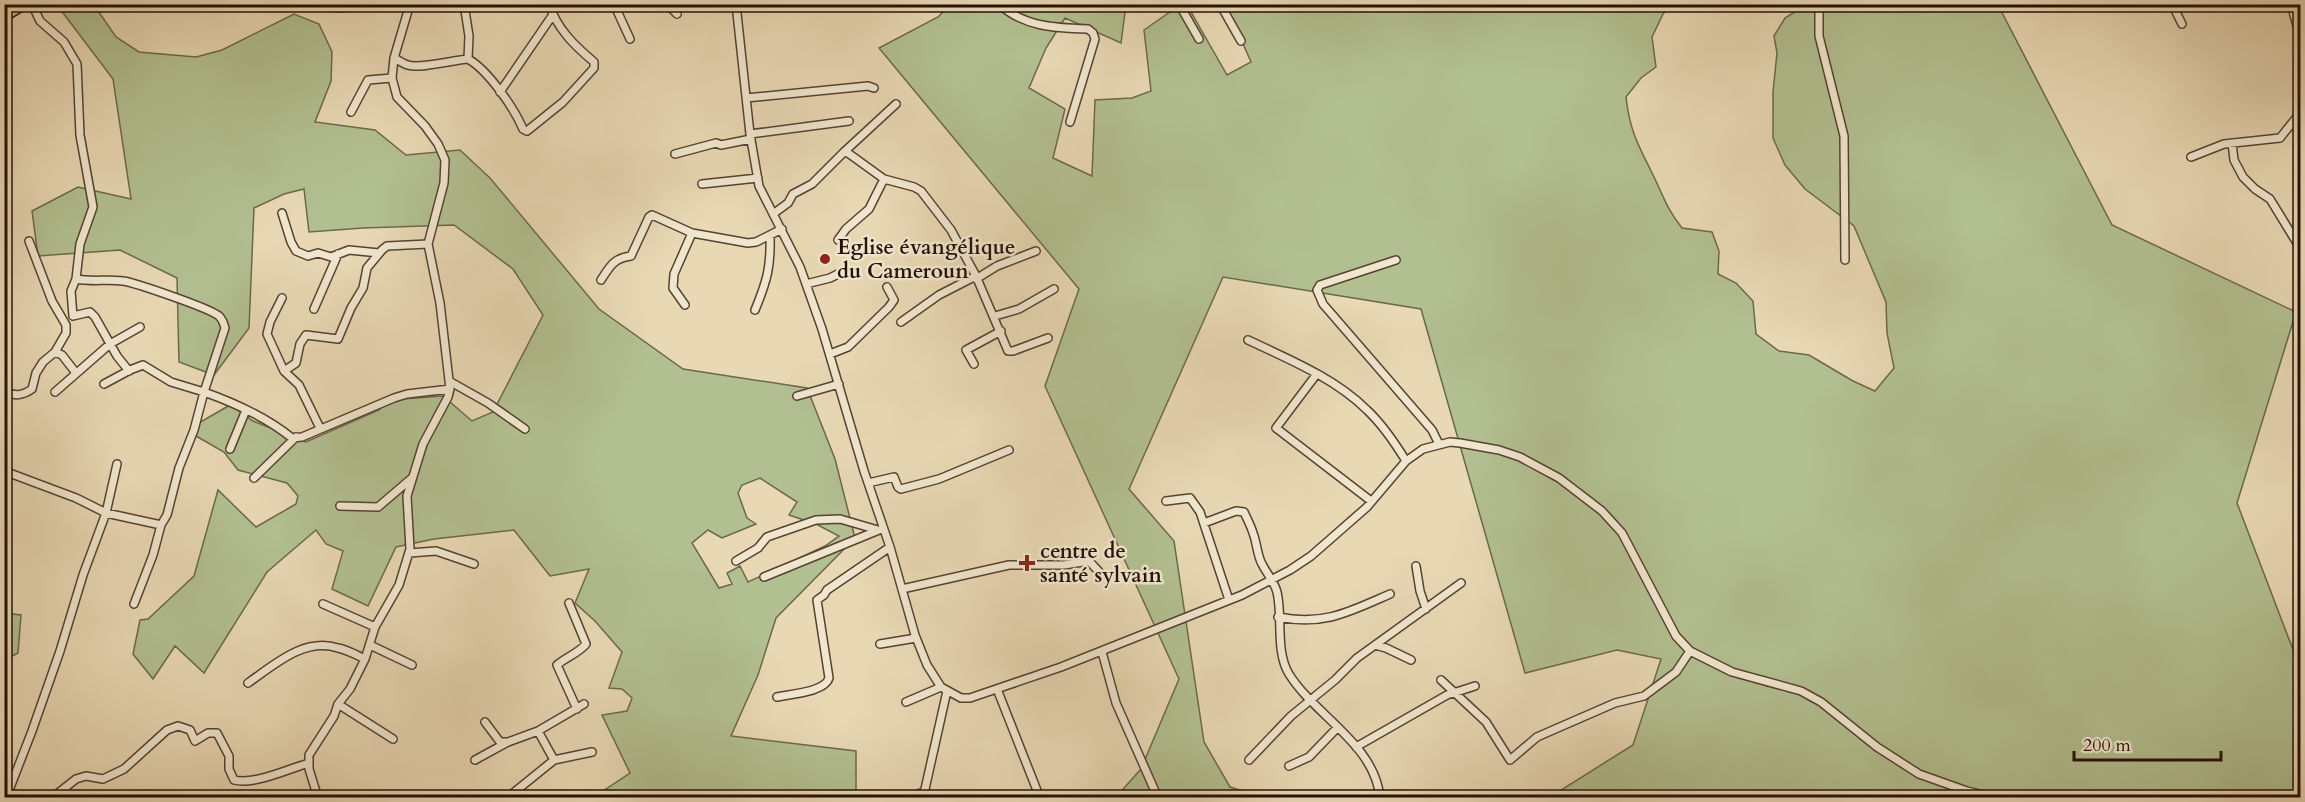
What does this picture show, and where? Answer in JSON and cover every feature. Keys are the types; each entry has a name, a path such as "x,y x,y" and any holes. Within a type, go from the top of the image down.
{"main road":[{"path":"4,16 26,4"}],"street":[{"path":"33,4 40,21 64,42 77,64 80,135 91,185 93,207 80,244 76,279 71,291 73,316 90,312 95,316 110,344 129,371"},
{"path":"317,6 343,8 351,4"},
{"path":"317,797 309,754 334,716 338,704 350,689 365,659 375,627 399,585 409,553 406,496 423,444 448,397 450,385 440,303 428,244 444,183 445,160 438,144 425,126 397,97 392,78 394,58 410,4"},
{"path":"464,4 469,36 468,59"},
{"path":"394,58 412,66 468,59 509,100 523,129 527,131 563,102 591,73 594,62 573,45 552,16 549,4"},
{"path":"614,4 630,39"},
{"path":"667,4 677,14"},
{"path":"735,4 751,137 762,194 782,229 806,284 830,354 881,529 890,547 916,638 927,665 944,689 961,698 970,698 1102,652 1229,600 1290,570 1311,556 1371,501 1406,461 1423,449 1439,444 1460,443 1499,450 1520,457 1560,478 1592,501 1622,533 1676,636 1690,651 1732,672 1804,693 1826,705 1877,747 1919,774 1967,791 1995,797"},
{"path":"999,4 1011,15 1045,27 1088,30 1093,33 1095,39 1070,122"},
{"path":"1179,4 1199,39"},
{"path":"1220,4 1241,41"},
{"path":"1819,4 1820,36 1844,136 1845,260"},
{"path":"2181,4 2176,12 2182,24"},
{"path":"2291,4 2301,37"},
{"path":"500,92 552,16"},
{"path":"351,112 368,80 392,78"},
{"path":"746,98 860,86 874,88"},
{"path":"773,214 788,203 793,194 812,184 896,104"},
{"path":"2191,157 2232,143 2280,138 2301,113"},
{"path":"675,154 716,143 721,145 751,137 849,121"},
{"path":"2232,143 2234,160 2243,177 2270,199 2301,248"},
{"path":"844,152 884,179 921,190 951,230 995,316 1008,351 1048,338"},
{"path":"702,184 758,178"},
{"path":"838,240 846,229 868,209 884,179"},
{"path":"282,213 296,251 308,256 318,253 331,256 350,250 379,253"},
{"path":"601,280 613,261 631,256 650,216 655,216 692,233 748,243 782,229"},
{"path":"685,305 673,288 674,274 692,233"},
{"path":"755,310 767,281 771,263 770,235"},
{"path":"4,392 15,396 32,389 36,373 43,362 55,352 66,333 66,325 52,301 29,241"},
{"path":"284,370 296,363 301,340 306,335 338,339 351,308 363,288 367,268 387,246 428,244"},
{"path":"901,321 939,295 997,266 1036,251"},
{"path":"314,309 338,254"},
{"path":"1396,260 1320,285 1317,290 1323,304 1432,430 1439,444"},
{"path":"806,284 830,278 846,270"},
{"path":"76,279 90,282 121,281 134,284 204,308 220,317 225,328 194,430 179,468 167,515 161,525 153,555 134,604"},
{"path":"830,354 851,345 889,307 894,300 887,287"},
{"path":"995,316 1019,309 1054,290"},
{"path":"282,298 270,322 267,334 284,370 299,385 320,428"},
{"path":"55,392 110,344 140,327"},
{"path":"974,363 966,350 1001,331"},
{"path":"1248,340 1332,383 1366,409 1393,440 1406,461"},
{"path":"55,352 62,355 75,373"},
{"path":"104,384 143,365 171,382 204,392 246,410 276,426 292,438 407,394 450,385 488,403 525,429"},
{"path":"1316,375 1276,428 1371,501"},
{"path":"797,396 839,384"},
{"path":"230,448 246,410"},
{"path":"254,478 296,437"},
{"path":"868,483 894,477 901,489 939,479 1009,450"},
{"path":"6,798 32,731 83,575 106,513 117,464"},
{"path":"4,471 76,498 106,513 161,525"},
{"path":"340,506 378,507 414,476"},
{"path":"1166,501 1190,498 1200,512 1229,600"},
{"path":"1204,523 1236,511 1244,512 1253,533 1261,564 1271,578 1278,598 1278,617 1287,671 1310,700 1356,747 1379,786 1380,798"},
{"path":"736,561 758,548 767,537 816,520 840,519 881,529"},
{"path":"764,577 881,529"},
{"path":"777,697 820,688 827,683 829,678 817,600 827,590 890,547"},
{"path":"409,553 436,551 474,564"},
{"path":"903,589 986,569 1022,563 1064,565 1089,561 1102,575"},
{"path":"1416,566 1426,609"},
{"path":"1249,760 1285,722 1375,645 1461,583"},
{"path":"1278,617 1301,621 1327,618 1390,594"},
{"path":"569,603 586,644 582,650 557,665 577,709"},
{"path":"322,604 375,627"},
{"path":"880,645 916,638"},
{"path":"248,683 288,656 312,645 337,647 365,659"},
{"path":"370,645 412,665"},
{"path":"1375,645 1411,660"},
{"path":"1441,680 1486,722 1510,760 1537,737 1616,703 1644,696 1676,672 1690,651"},
{"path":"1102,652 1116,704 1158,798"},
{"path":"1356,747 1456,692 1475,686"},
{"path":"906,702 944,689"},
{"path":"906,798 924,795 944,689"},
{"path":"997,689 1040,798"},
{"path":"338,704 393,739"},
{"path":"475,760 508,742 538,731 584,704"},
{"path":"485,722 500,742 508,742"},
{"path":"52,798 76,779 86,776 103,779 124,769 167,730 178,726 190,730 195,741 208,733 217,733 229,756 229,769 234,780 242,782 257,779 309,763"},
{"path":"1289,766 1309,757 1337,728"},
{"path":"538,731 551,750 554,760"},
{"path":"507,798 554,760 592,752"}],"green space":[{"path":"57,5 94,5 116,37 139,52 196,57 222,50 294,14 319,24 332,52 331,81 315,122 375,130 406,155 460,150 490,178 599,309 683,369 807,388 835,459 855,538 776,618 758,675 731,736 856,751 856,797 594,797 630,773 602,715 627,711 632,698 622,689 609,688 622,652 595,621 575,603 589,569 550,576 514,530 434,539 396,547 368,606 332,589 343,551 326,544 316,530 267,572 204,673 175,646 153,679 133,654 140,620 148,619 194,576 218,490 256,527 296,504 298,496 287,483 238,470 224,452 196,436 197,424 230,405 253,421 306,442 379,410 388,400 443,396 472,421 493,412 543,315 513,269 454,225 309,232 304,189 284,194 254,208 249,328 214,375 179,362 177,278 120,250 38,256 32,211 78,187 131,199 113,79","holes":["760,478 797,502 789,515 816,524 839,536 825,546 748,582 740,566 727,573 732,584 719,588 692,543 708,530 722,538 756,524 747,518 738,493 742,485"]},
{"path":"950,5 1126,5 1121,43 1065,18 1046,48 1029,88 1065,109 1053,158 1092,176 1095,100 1132,98 1151,91 1144,30 1180,5 1187,5 1227,75 1251,62 1226,5 1671,5 1663,14 1652,37 1656,67 1641,78 1626,97 1635,138 1669,208 1682,228 1712,232 1719,251 1718,274 1736,283 1753,301 1756,334 1779,351 1809,355 1875,391 1894,368 1887,333 1886,302 1854,226 1805,189 1785,165 1773,138 1773,92 1777,53 1774,36 1785,18 1802,5 1998,5 2112,225 2296,312 2237,503 2300,668 2300,779 2290,798 1550,797 1633,745 1661,659 1617,650 1525,673 1421,309 1223,277 1129,489 1174,541 1204,742 1230,787 1263,797 1116,797 1141,769 1179,679 1045,386 1079,289 879,48 938,17"},
{"path":"5,613 21,615 18,653 5,660"}],"place":[{"name":"Eglise évangélique du Cameroun","path":"825,259"},
{"name":"centre de santé sylvain","path":"1027,563"}]}
